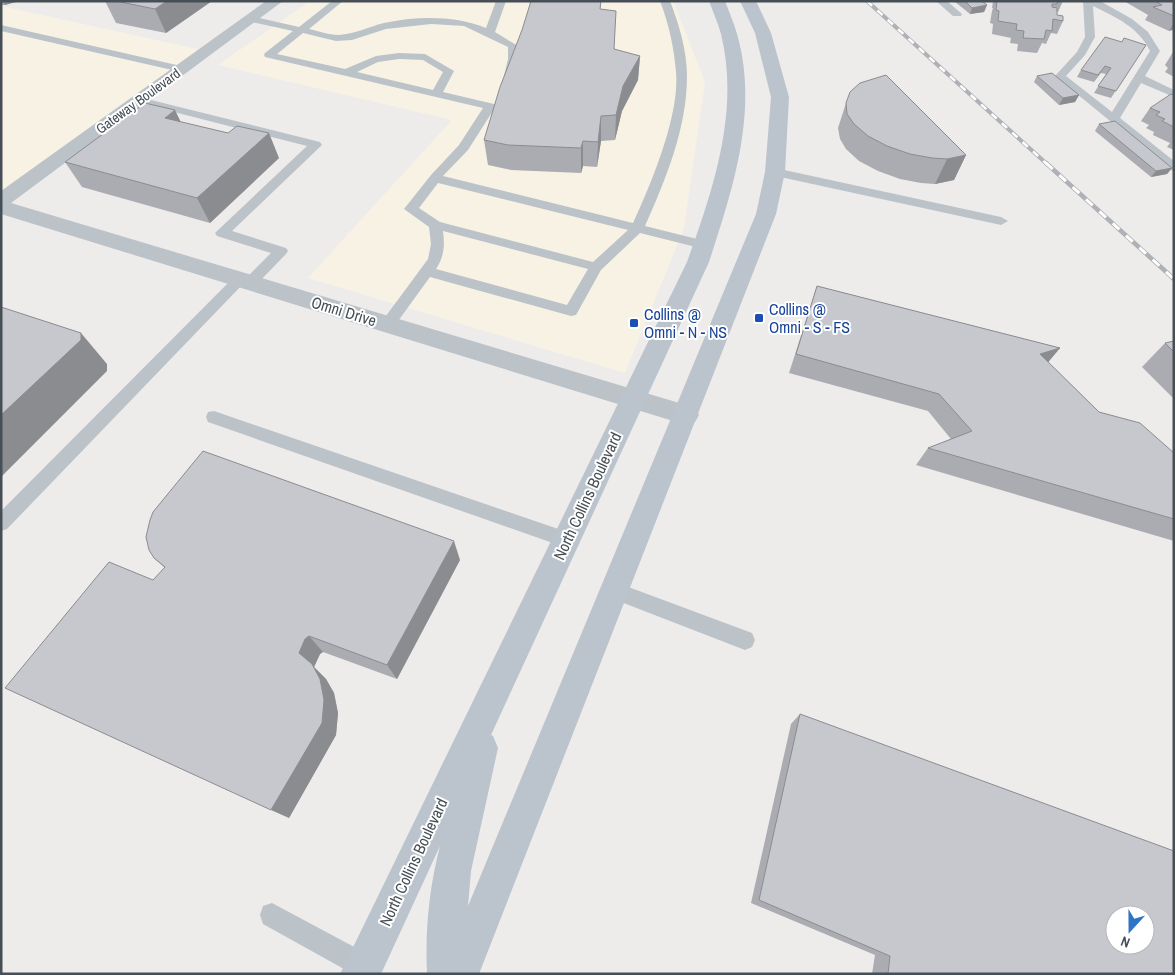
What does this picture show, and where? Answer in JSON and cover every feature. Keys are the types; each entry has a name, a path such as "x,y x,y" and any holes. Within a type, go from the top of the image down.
{"main road":[{"name":"North Collins Boulevard","path":"362,970 567,540 632,399 669,326 704,245 730,162 737,99 734,58 728,30 717,1"},
{"path":"459,974 766,214 775,172 780,97 763,33 748,1"},
{"path":"762,1 763,33"},
{"path":"447,974 446,942 452,871 493,695"}],"street":[{"name":"Gateway Boulevard","path":"1,201 276,1"},
{"name":"Omni Drive","path":"1,207 686,415"}],"lane":[{"path":"338,1 269,55 437,93 493,102 464,146 435,178 411,209 435,224 596,267"},
{"path":"489,33 501,1"},
{"path":"428,272 571,311 596,267 637,229 659,181 679,109 682,74 674,24 665,1"},
{"path":"941,1 957,14"},
{"path":"1090,1 1141,31 1152,41 1155,51 1113,119"},
{"path":"1090,1 1090,37 1081,53 1060,76 1174,167"},
{"path":"251,19 336,38 352,37 385,26 430,22 466,23 513,46 514,59 507,84"},
{"path":"1,28 181,70"},
{"path":"348,72 376,59 399,56 425,57 449,71 437,93"},
{"path":"1140,77 1148,83 1174,94"},
{"path":"1,523 245,281 281,251 222,233 316,145 139,100"},
{"path":"775,172 1001,221"},
{"path":"435,178 704,245"},
{"path":"388,324 428,272 438,251 435,224"},
{"path":"214,417 567,540"},
{"path":"615,591 745,640"},
{"path":"272,915 362,970"}],"shaded area":[{"path":"310,1 673,1 705,82 684,228 625,373 308,278 452,120 218,65"},
{"path":"1,6 202,50 1,192"}],"building":[{"path":"116,1 167,1 155,9"},
{"path":"531,1 601,1 600,9 616,11 614,49 640,56 623,86 616,115 601,116 598,142 583,141 581,148 508,145 484,140 500,87"},
{"path":"965,1 982,1 987,5 972,8"},
{"path":"997,1 1057,1 1057,4 1052,4 1052,7 1057,8 1057,15 1063,16 1063,21 1053,19 1052,31 1046,30 1044,39 1023,38 1024,31 1016,30 1017,24 998,21"},
{"path":"1155,1 1174,1 1174,16 1153,7 1162,5"},
{"path":"1105,37 1122,42 1124,38 1146,45 1116,91 1098,86 1111,68 1105,66 1098,75 1081,70"},
{"path":"1052,73 1079,95 1063,98 1037,76"},
{"path":"886,75 966,155 947,159 910,154 887,146 868,136 854,124 847,114 846,103 850,92 860,83"},
{"path":"1171,94 1174,95 1174,127 1162,121 1165,119 1156,115 1160,112 1150,108"},
{"path":"145,103 175,110 165,118 228,133 237,126 269,133 197,198 65,162"},
{"path":"1115,121 1172,168 1156,171 1099,124"},
{"path":"817,286 1060,348 1040,354 1099,412 1140,423 1174,453 1174,519 928,448 972,431 939,394 796,354"},
{"path":"1,307 81,333 81,340 1,415"},
{"path":"1174,341 1174,352 1165,343"},
{"path":"203,451 454,541 387,665 309,636 305,639 299,653 312,664 320,679 324,700 322,723 271,810 5,688 109,562 153,580 165,567 154,558 149,550 146,537 150,520 153,512"},
{"path":"800,714 1174,851 1174,974 888,974 890,956 759,900"}],"railway":[{"path":"867,1 1048,165"},
{"path":"1046,163 1174,279"}],"place":[{"name":"Collins @ Omni - S - FS","path":"759,318"},
{"name":"Collins @ Omni - N - NS","path":"634,323"}]}
